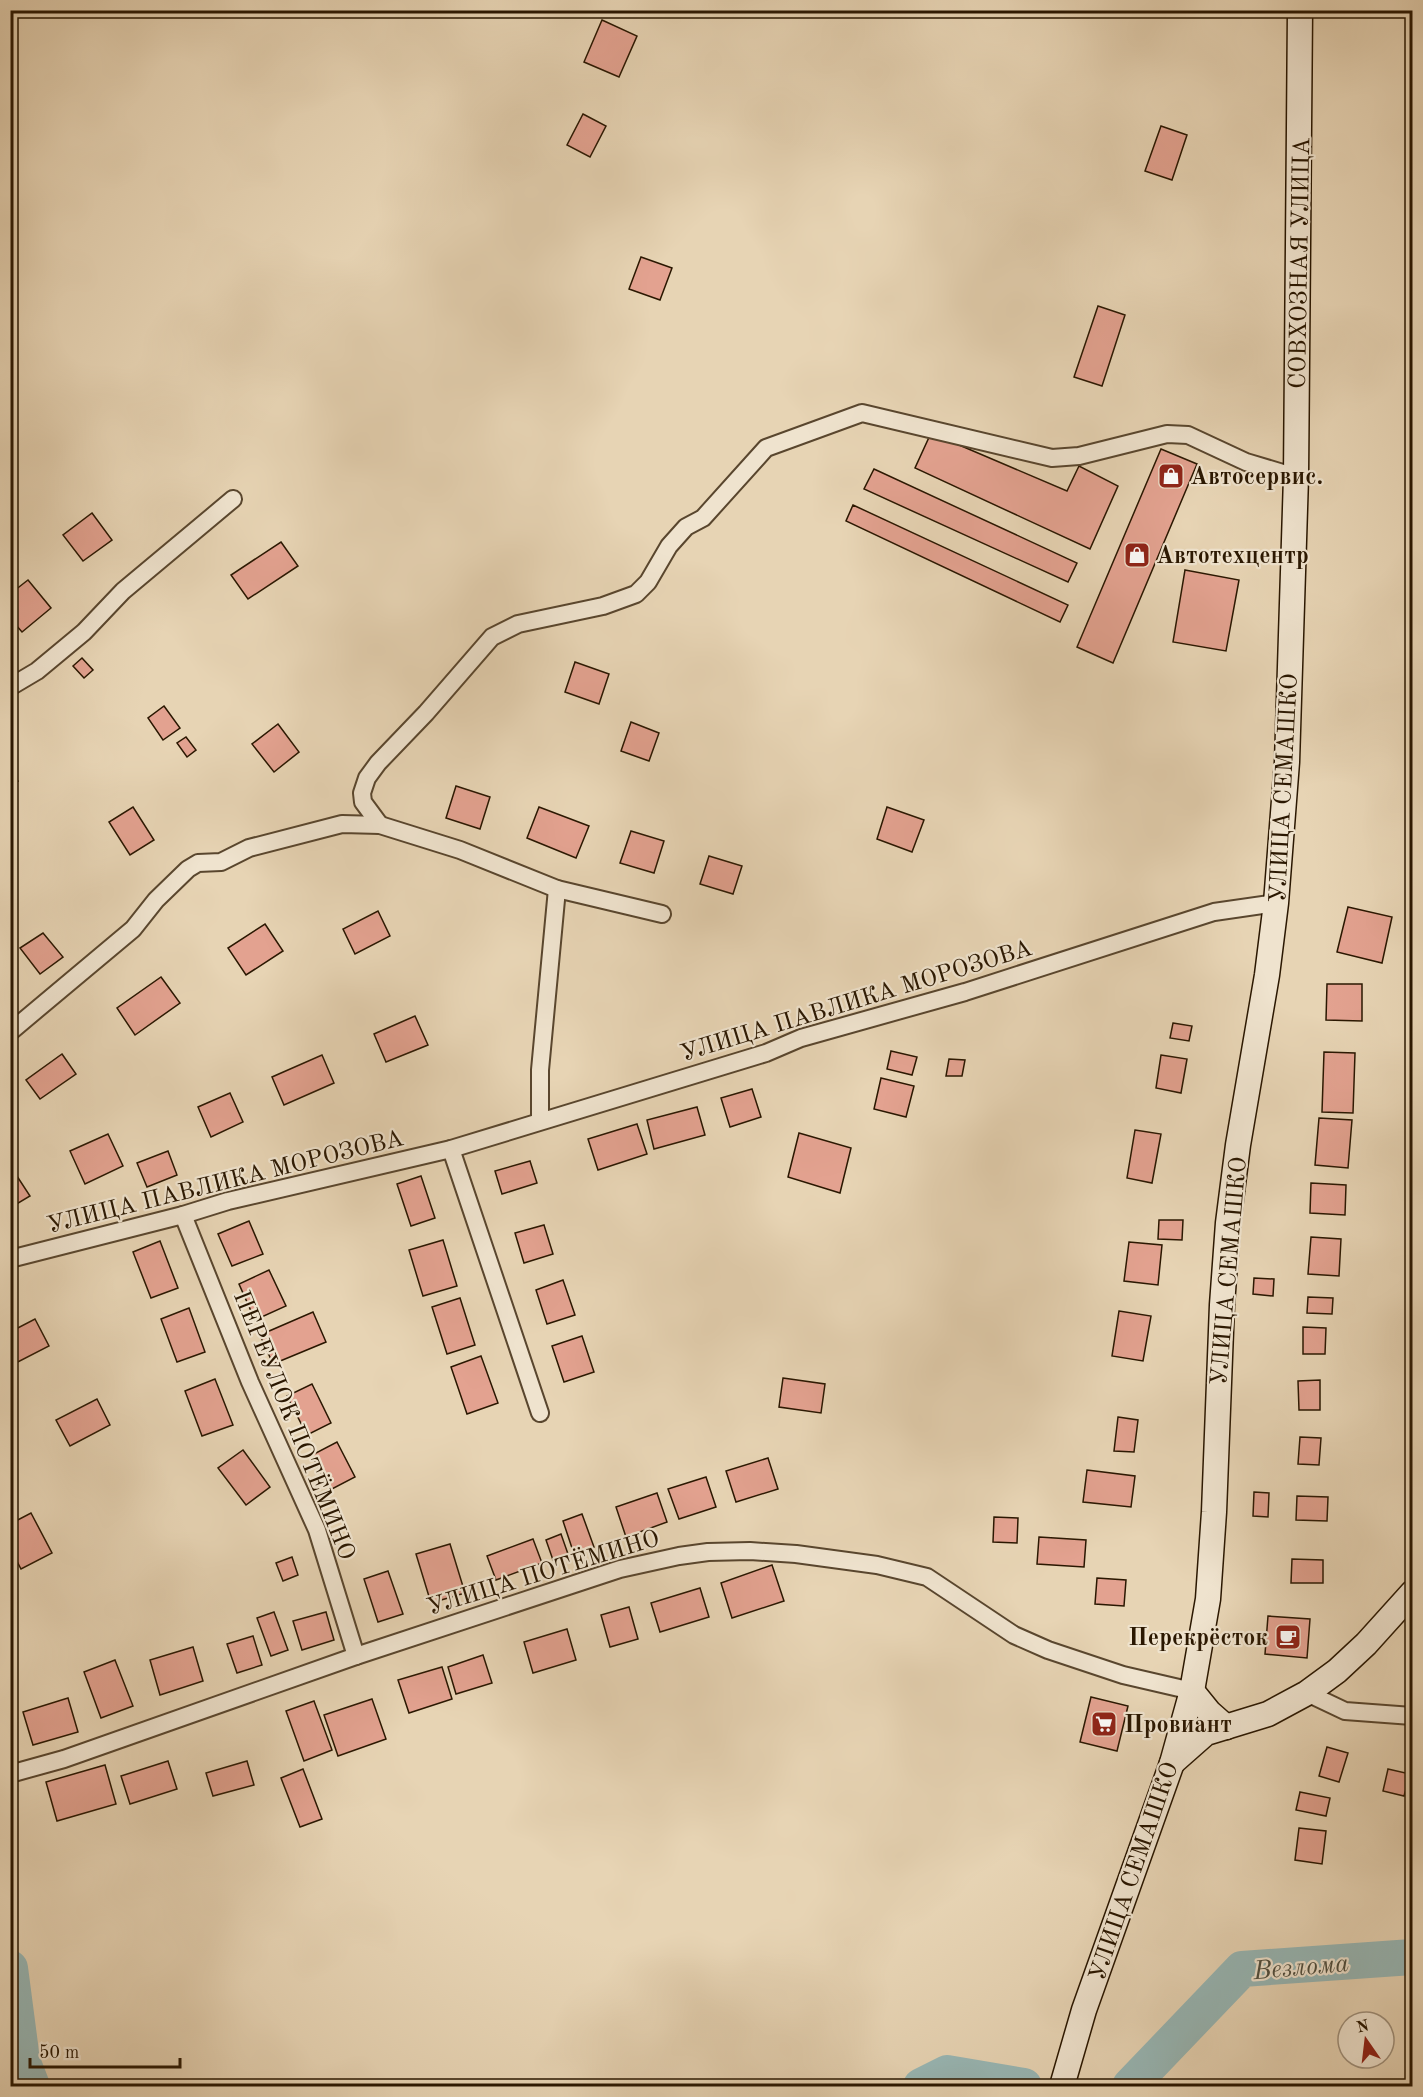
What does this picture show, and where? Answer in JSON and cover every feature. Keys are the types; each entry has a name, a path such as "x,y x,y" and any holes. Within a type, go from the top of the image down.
{"main road":[{"name":"СОВХОЗНАЯ УЛИЦА","path":"1295,515 1300,10"},
{"name":"УЛИЦА СЕМАШКО","path":"1062,2086 1084,2010 1172,1763 1192,1691 1208,1599 1228,1223 1276,903 1287,762 1295,515"},
{"path":"1172,1763 1206,1733 1268,1714 1307,1694 1337,1671 1366,1644 1413,1593"},
{"path":"1192,1691 1209,1712 1226,1727"}],"street":[{"path":"342,824 356,809 367,778 378,763 426,713 492,637 518,624 603,606 636,594 648,582 669,546 686,527 703,518 766,448 862,412 1052,458 1079,456 1167,434 1188,435 1246,462 1296,477"},
{"path":"10,687 37,671 84,632 123,591 233,499"},
{"path":"362,793 368,812 380,825"},
{"path":"10,1032 133,929 156,900 188,869 198,863 221,862 249,848 342,824 380,825 460,850 557,889 662,914"},
{"path":"540,1121 539,1081 557,889"},
{"name":"УЛИЦА ПАВЛИКА МОРОЗОВА","path":"10,1259 183,1215 228,1201 451,1149 766,1053 801,1038 965,992 1214,912 1276,903"},
{"path":"451,1149 540,1413"},
{"name":"ПЕРЕУЛОК ПОТЁМИНО","path":"183,1215 250,1382 317,1530 356,1656"},
{"name":"УЛИЦА ПОТЁМИНО","path":"10,1773 64,1759 356,1656 620,1569 708,1552 750,1551 796,1554 877,1564 927,1577 1014,1635 1048,1650 1123,1675 1192,1691"},
{"path":"1307,1694 1345,1710 1413,1716"}],"building":[{"path":"602,20 637,36 619,77 584,62"},
{"path":"583,114 606,126 590,157 567,145"},
{"path":"1161,126 1187,135 1172,180 1145,171"},
{"path":"641,257 672,268 660,300 629,289"},
{"path":"1098,306 1125,315 1102,386 1074,377"},
{"path":"931,433 1067,491 1079,466 1118,486 1090,549 915,468"},
{"name":"Автотехцентр","path":"1161,449 1197,464 1113,663 1077,647"},
{"path":"874,469 1077,563 1068,582 864,489"},
{"path":"853,505 1068,605 1060,622 846,521"},
{"path":"92,513 112,540 83,561 63,535"},
{"path":"281,542 298,566 248,599 231,575"},
{"path":"1185,570 1239,580 1226,651 1173,642"},
{"path":"28,580 51,608 22,632 10,618 10,594"},
{"path":"82,658 93,670 84,678 73,666"},
{"path":"575,662 609,674 599,704 565,692"},
{"path":"164,706 180,728 163,740 148,718"},
{"path":"631,722 659,733 649,761 621,751"},
{"path":"278,724 299,752 274,772 252,744"},
{"path":"186,737 196,750 187,757 177,743"},
{"path":"10,771 18,781 10,787"},
{"path":"456,786 490,797 480,829 446,818"},
{"path":"133,807 154,840 130,855 109,822"},
{"path":"539,807 589,826 576,858 527,838"},
{"path":"887,807 924,820 912,852 877,839"},
{"path":"631,831 664,841 654,873 620,863"},
{"path":"709,856 742,866 733,894 700,884"},
{"path":"1348,907 1392,917 1382,963 1337,952"},
{"path":"378,911 390,936 355,954 343,929"},
{"path":"265,924 283,951 246,975 228,948"},
{"path":"43,933 63,957 40,974 20,948"},
{"path":"161,977 180,1003 135,1035 117,1008"},
{"path":"1327,984 1362,984 1362,1021 1326,1020"},
{"path":"415,1016 428,1045 386,1062 374,1034"},
{"path":"1173,1023 1192,1026 1189,1041 1170,1038"},
{"path":"891,1051 917,1057 912,1075 887,1069"},
{"path":"1324,1052 1355,1053 1353,1113 1322,1112"},
{"path":"62,1054 76,1074 40,1099 26,1080"},
{"path":"322,1055 334,1083 284,1105 272,1077"},
{"path":"1161,1055 1187,1059 1181,1093 1156,1088"},
{"path":"949,1059 965,1060 962,1076 946,1076"},
{"path":"881,1078 914,1086 906,1117 874,1109"},
{"path":"752,1089 761,1117 730,1127 721,1098"},
{"path":"230,1093 243,1122 211,1137 198,1107"},
{"path":"697,1107 705,1135 654,1149 647,1120"},
{"path":"1319,1118 1352,1120 1348,1168 1315,1165"},
{"path":"637,1124 647,1154 598,1170 588,1139"},
{"path":"1135,1130 1161,1134 1152,1183 1127,1178"},
{"path":"799,1133 851,1148 840,1193 788,1177"},
{"path":"108,1134 123,1166 85,1184 70,1151"},
{"path":"168,1151 177,1175 147,1187 137,1163"},
{"path":"530,1161 537,1183 502,1194 495,1171"},
{"path":"13,1170 30,1196 10,1208 10,1171"},
{"path":"421,1176 435,1218 411,1226 397,1184"},
{"path":"1311,1183 1346,1185 1345,1215 1310,1213"},
{"path":"1159,1220 1183,1220 1182,1240 1158,1239"},
{"path":"249,1221 263,1254 232,1266 218,1234"},
{"path":"544,1225 553,1254 524,1263 515,1233"},
{"path":"1311,1237 1341,1239 1339,1276 1308,1274"},
{"path":"443,1240 457,1286 423,1296 409,1250"},
{"path":"160,1241 178,1288 151,1298 133,1252"},
{"path":"1129,1242 1162,1245 1158,1285 1124,1281"},
{"path":"269,1270 286,1306 255,1320 239,1284"},
{"path":"1254,1278 1274,1279 1273,1296 1253,1294"},
{"path":"563,1280 575,1315 547,1324 536,1290"},
{"path":"1308,1297 1333,1298 1332,1314 1307,1313"},
{"path":"460,1298 475,1345 447,1354 432,1307"},
{"path":"189,1308 205,1352 177,1362 161,1319"},
{"path":"1119,1311 1151,1316 1143,1361 1112,1356"},
{"path":"313,1312 326,1342 273,1364 260,1335"},
{"path":"35,1319 49,1346 10,1366 10,1332"},
{"path":"1303,1327 1326,1328 1325,1354 1303,1354"},
{"path":"582,1336 594,1372 564,1382 552,1346"},
{"path":"481,1356 498,1403 467,1414 451,1367"},
{"path":"783,1378 825,1384 821,1413 779,1407"},
{"path":"215,1379 233,1425 202,1436 185,1391"},
{"path":"1320,1380 1320,1410 1299,1410 1298,1381"},
{"path":"312,1384 331,1423 307,1435 287,1396"},
{"path":"97,1399 110,1425 70,1446 56,1420"},
{"path":"1118,1417 1138,1420 1134,1452 1114,1451"},
{"path":"1300,1437 1321,1438 1319,1465 1298,1464"},
{"path":"337,1442 355,1477 330,1490 312,1455"},
{"path":"243,1450 270,1487 246,1505 218,1468"},
{"path":"768,1458 778,1489 736,1502 726,1471"},
{"path":"1087,1470 1135,1476 1131,1507 1083,1502"},
{"path":"706,1477 716,1507 679,1519 668,1489"},
{"path":"1254,1492 1269,1493 1268,1517 1253,1516"},
{"path":"657,1493 667,1522 626,1537 616,1507"},
{"path":"1297,1496 1328,1497 1327,1521 1296,1520"},
{"path":"31,1513 52,1553 21,1569 10,1548 10,1524"},
{"path":"582,1514 594,1547 574,1554 563,1521"},
{"path":"994,1517 1018,1518 1017,1543 993,1542"},
{"path":"561,1534 568,1554 553,1560 546,1540"},
{"path":"1039,1537 1086,1540 1084,1567 1037,1564"},
{"path":"533,1539 542,1563 496,1580 487,1556"},
{"path":"450,1544 465,1593 431,1603 416,1554"},
{"path":"292,1557 298,1575 283,1581 276,1563"},
{"path":"1292,1559 1323,1560 1323,1583 1291,1583"},
{"path":"772,1565 784,1601 732,1618 721,1583"},
{"path":"388,1571 403,1614 378,1622 364,1579"},
{"path":"1097,1578 1126,1580 1124,1606 1095,1604"},
{"path":"700,1588 709,1617 660,1632 651,1603"},
{"path":"629,1607 638,1639 610,1647 601,1615"},
{"path":"274,1612 288,1650 271,1656 257,1618"},
{"path":"326,1612 334,1640 302,1650 293,1621"},
{"name":"Перекрёсток","path":"1268,1616 1310,1619 1307,1658 1265,1654"},
{"path":"567,1629 576,1660 533,1673 524,1642"},
{"path":"253,1636 262,1665 237,1673 227,1644"},
{"path":"193,1647 203,1681 160,1695 150,1660"},
{"path":"483,1655 492,1683 456,1694 448,1667"},
{"path":"115,1660 133,1706 101,1718 84,1672"},
{"path":"442,1667 452,1699 409,1713 398,1680"},
{"name":"Провиант","path":"1091,1697 1128,1706 1117,1751 1080,1742"},
{"path":"68,1698 78,1732 33,1745 23,1712"},
{"path":"372,1699 386,1739 338,1756 324,1715"},
{"path":"314,1701 332,1750 304,1761 286,1711"},
{"path":"1327,1747 1348,1753 1339,1782 1319,1776"},
{"path":"168,1761 177,1789 130,1804 121,1776"},
{"path":"247,1761 254,1785 213,1796 206,1773"},
{"path":"105,1765 116,1804 57,1821 46,1782"},
{"path":"303,1769 322,1819 300,1827 281,1778"},
{"path":"1388,1769 1410,1774 1404,1796 1383,1791"},
{"path":"1300,1792 1330,1798 1326,1816 1296,1810"},
{"path":"1299,1828 1326,1831 1322,1864 1295,1860"}],"waterway":[{"name":"Везлома","path":"1130,2086 1242,1969 1412,1957"},
{"name":"Везлома","path":"10,1968 22,2060 32,2086"},
{"name":"Везлома","path":"921,2086 947,2073 1024,2086"}],"place":[{"name":"Автосервис.","path":"1171,476"},
{"name":"Автотехцентр","path":"1137,555"},
{"name":"Перекрёсток","path":"1288,1637"},
{"name":"Провиант","path":"1104,1724"}]}
